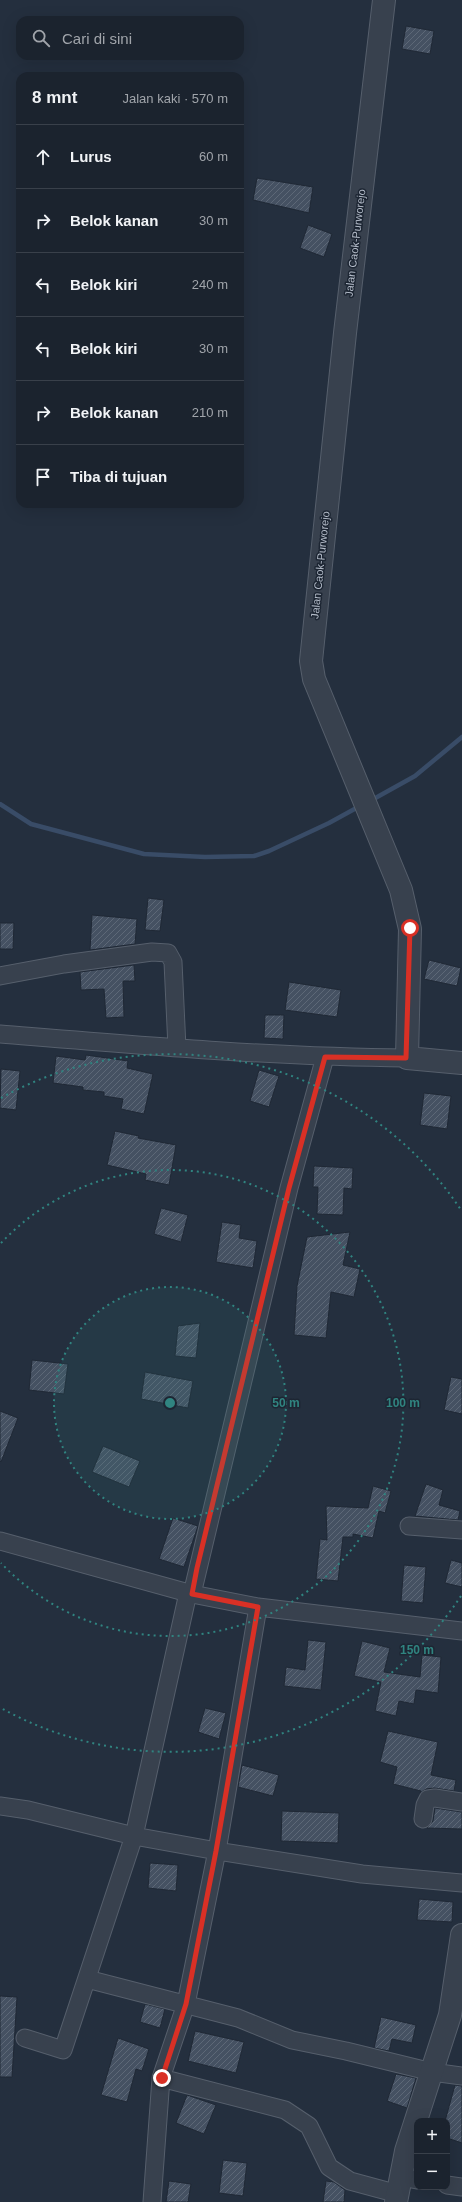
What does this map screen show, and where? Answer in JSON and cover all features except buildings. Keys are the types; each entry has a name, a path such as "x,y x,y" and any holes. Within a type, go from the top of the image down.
{"street":[{"name":"Jalan Caok-Purworejo","path":"384,0 345,333 311,662 314,679 354,781 401,890 410,928 406,1058"},
{"path":"0,976 64,964 152,952 168,953 173,962 177,1048"},
{"path":"0,1036 325,1057 406,1058 462,1063"},
{"path":"25,2038 63,2050 134,1836 190,1593 289,1188 325,1057"},
{"path":"409,1526 462,1530"},
{"path":"0,1540 190,1593 258,1607 462,1631"},
{"path":"152,2202 162,2078 186,2004 216,1851 258,1607"},
{"path":"423,1819 424,1805 428,1799 435,1798 462,1802"},
{"path":"0,1806 28,1810 134,1836 216,1851 362,1874 462,1883"},
{"path":"162,2078 285,2110 309,2126 329,2167 350,2181 403,2188 406,2151 450,2015 462,1935"},
{"path":"87,1980 238,2018 292,2040 346,2051 432,2072 462,2076"},
{"path":"450,2185 462,2187"}],"waterway":[{"path":"370,801 415,776 462,737"},
{"path":"0,804 31,824 144,854 205,857 254,856 269,851 329,823 360,806"}],"route":[{"path":"162,2078 186,2004 216,1851 258,1607 192,1594 197,1568 289,1188 325,1057 406,1058 410,928"}]}
